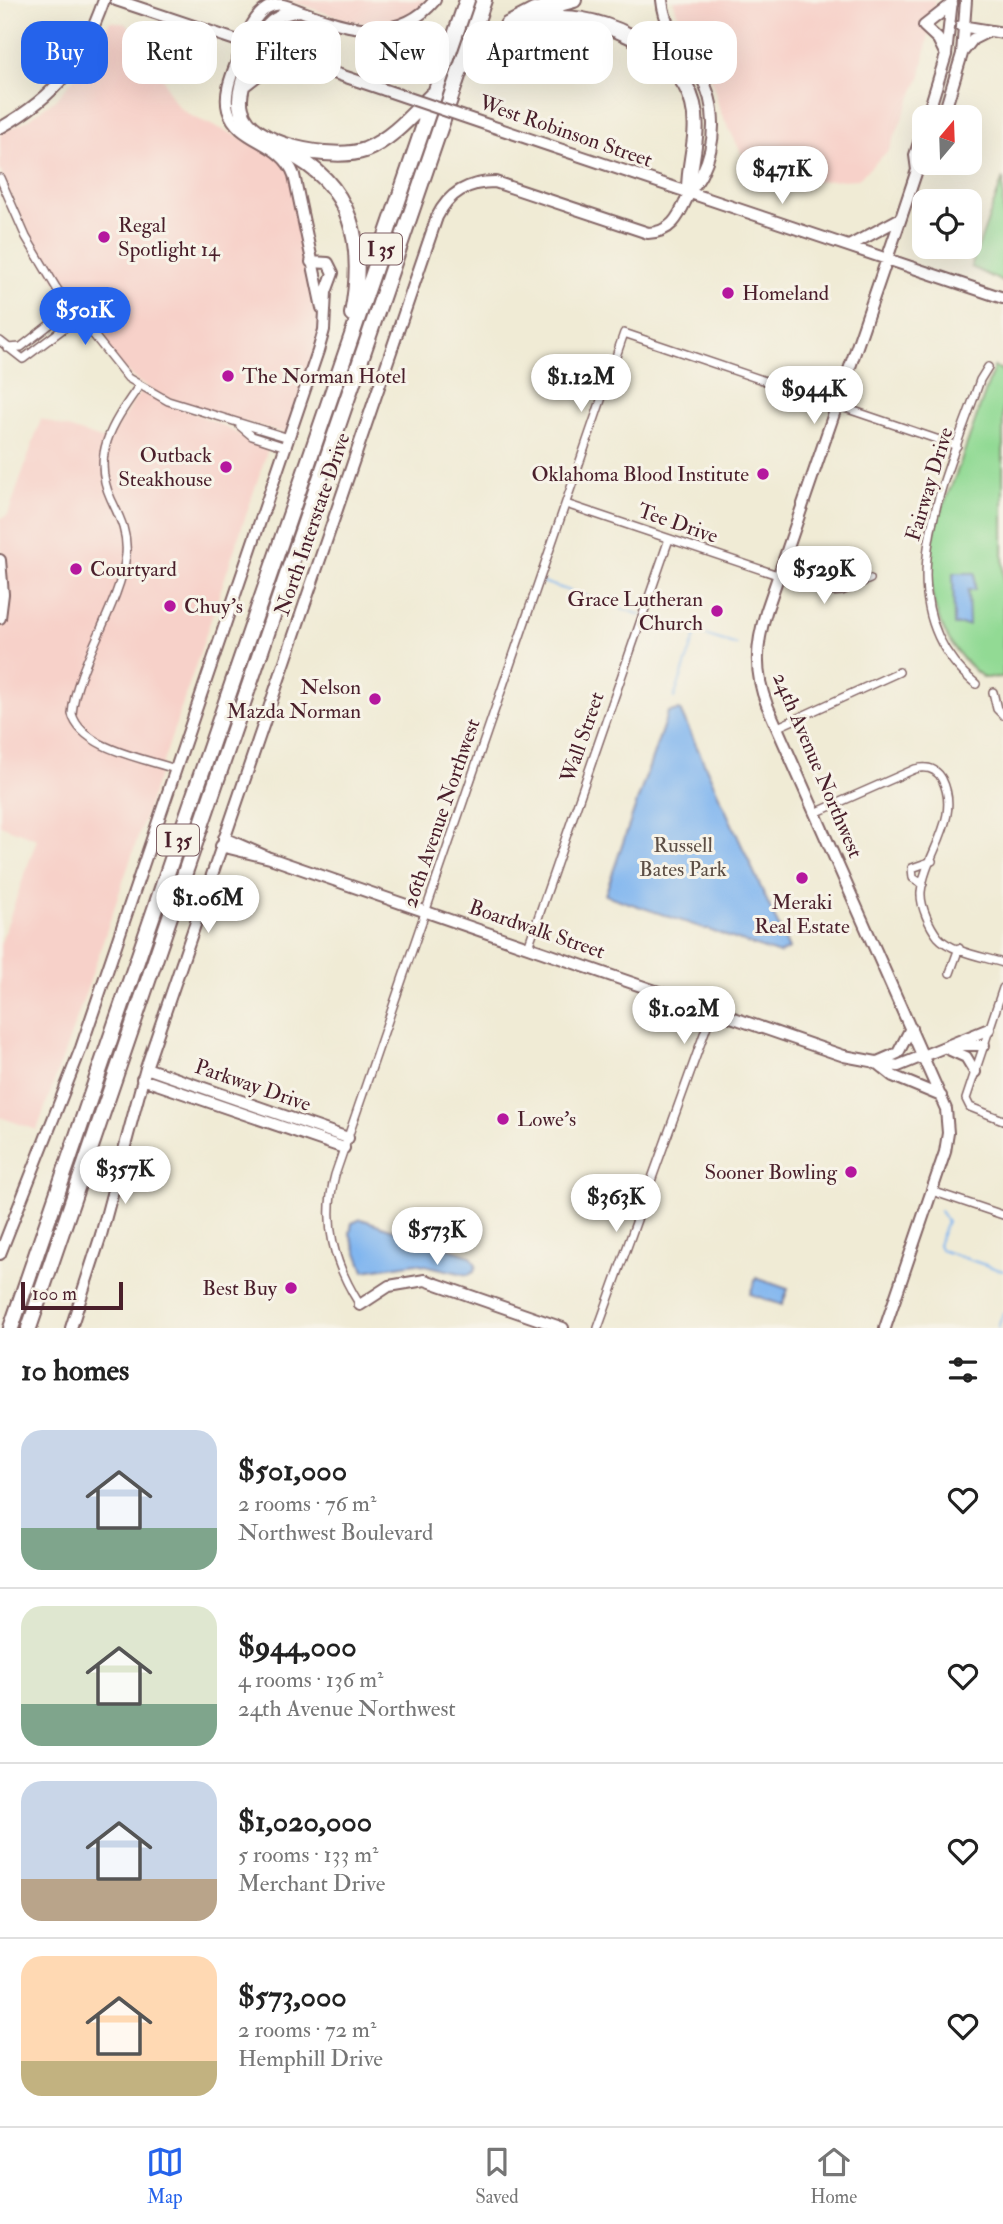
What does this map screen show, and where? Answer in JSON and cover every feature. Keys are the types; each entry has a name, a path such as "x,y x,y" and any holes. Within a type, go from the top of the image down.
{"highway":[{"name":"I 35","path":"11,1328 467,0"},
{"name":"I 35","path":"31,1325 484,0"},
{"path":"460,69 510,23 541,8 574,0"},
{"path":"460,69 513,32 549,19 580,20 646,44 679,72 692,97 697,129 688,169 689,193"},
{"path":"244,84 240,106 245,120 253,128 296,148 333,155 357,152 382,142 435,92"},
{"path":"268,144 301,159 323,178 341,200 354,231 358,250 356,286 341,368"},
{"path":"4,1328 16,1312"}],"main road":[{"path":"0,128 38,104 67,75 88,39 104,0"},
{"name":"West Robinson Street","path":"116,0 231,39"},
{"path":"256,21 267,8 284,4 352,27 377,31 405,25 420,16 435,0"},
{"name":"North Interstate Drive","path":"71,1328 101,1235 144,1073 433,229 445,202 468,186 495,182 639,231 655,233 676,221 707,160 711,143 712,113 699,75 669,29 662,0"},
{"path":"924,26 954,1"},
{"path":"931,105 946,55 954,1"},
{"path":"954,1 959,21 965,28 1003,33"},
{"path":"947,105 961,54 966,5"},
{"path":"966,5 989,31"},
{"path":"271,21 283,13 299,11"},
{"path":"276,21 283,13"},
{"path":"924,26 951,27 956,33 957,41 945,105"},
{"path":"924,26 938,39 946,55"},
{"path":"961,54 974,39 989,31"},
{"name":"West Robinson Street","path":"341,75 1003,298"},
{"path":"231,84 228,91 229,113 246,134 268,144 288,162 294,175 324,314"},
{"name":"24th Avenue Northwest","path":"886,1328 948,1143 948,1121 941,1096 762,693 756,653 778,576 918,175"},
{"path":"851,245 901,218"},
{"path":"0,1254 77,1057 320,344 333,269 325,261 312,262"},
{"path":"0,560 3,594 0,618"},
{"name":"Boardwalk Street","path":"223,842 844,1056 894,1066 924,1058 991,1025"},
{"path":"911,1028 898,1053 876,1063 892,1076 941,1096"},
{"path":"949,1047 984,1045"},
{"path":"949,1047 967,1057 975,1072"},
{"name":"Parkway Drive","path":"144,1073 346,1143"},
{"path":"360,1305 389,1286 425,1280 563,1328"}],"street":[{"path":"0,178 26,237 71,308 118,368 138,386 167,401 239,425 252,436 287,442"},
{"path":"7,348 21,347 71,308"},
{"path":"0,341 17,357 26,358 79,317"},
{"name":"26th Avenue Northwest","path":"360,1305 342,1274 330,1235 331,1194 346,1143 624,333 837,405"},
{"name":"Fairway Drive","path":"976,684 954,660 929,607 928,536 957,446 988,367"},
{"path":"138,386 110,429 102,452 103,475 122,522 126,555 72,714 76,726 90,739 175,769"},
{"path":"837,405 957,446"},
{"name":"Tee Drive","path":"566,503 833,593 870,579"},
{"name":"Wall Street","path":"528,947 669,538"},
{"path":"778,727 899,672"},
{"path":"993,692 998,709 1003,715"},
{"path":"815,813 915,769 924,767 932,770 942,779 949,804 923,884 922,902 934,931 945,944 1003,963"},
{"path":"923,884 912,878 912,867 932,861"},
{"path":"950,973 958,948"},
{"path":"1003,988 966,1099 968,1106 1003,1120"},
{"path":"598,1328 713,1009"},
{"path":"991,1025 1003,1025"},
{"path":"932,1191 1003,1215"}],"shaded area":[{"path":"287,0 430,0 414,15 395,21 352,22"},
{"path":"673,0 935,0 921,75 889,150 858,179 818,181 744,158 720,111 713,84 737,84 737,21 680,21"},
{"path":"110,21 122,23 122,84 165,84 180,108 193,117 275,152 291,172 323,327 288,434 202,410 155,393 135,380 121,366 48,270 8,190 0,169 0,134 28,120 59,96 69,84 108,84"},
{"path":"140,392 211,420 268,449 37,1130 0,1117 0,945 37,839 0,825 0,633 9,594 0,542 0,519 8,515 41,419 107,441"}],"green space":[{"path":"1003,178 1003,282 971,267 974,259 982,259 982,236"},
{"path":"994,367 1003,370 1003,677 984,678 955,649 945,632 937,614 930,576 934,535 939,518"}],"water":[{"path":"953,573 975,573 975,590 968,590 969,625 954,625"},
{"name":"Russell Bates Park","path":"680,710 789,949 779,954 605,895 668,712"},
{"path":"361,1219 471,1256 476,1265 474,1272 468,1275 416,1263 364,1271 350,1234 352,1223"},
{"path":"756,1278 788,1289 782,1305 750,1294"}],"waterway":[{"path":"540,581 641,615"},
{"path":"646,617 737,645"},
{"path":"674,698 696,634"},
{"path":"940,1211 947,1221 938,1245 941,1250 1003,1271"},
{"path":"998,1328 1003,1313"}],"place":[{"name":"Regal Spotlight 14","path":"104,237"},
{"name":"Homeland","path":"728,293"},
{"name":"The Norman Hotel","path":"228,376"},
{"name":"Outback Steakhouse","path":"226,467"},
{"name":"Oklahoma Blood Institute","path":"763,474"},
{"name":"Courtyard","path":"76,569"},
{"name":"Chuy's","path":"170,606"},
{"name":"Grace Lutheran Church","path":"717,611"},
{"name":"Nelson Mazda Norman","path":"375,699"},
{"name":"Meraki Real Estate","path":"802,878"},
{"name":"Lowe's","path":"503,1119"},
{"name":"Sooner Bowling","path":"851,1172"},
{"name":"Best Buy","path":"291,1288"}]}
